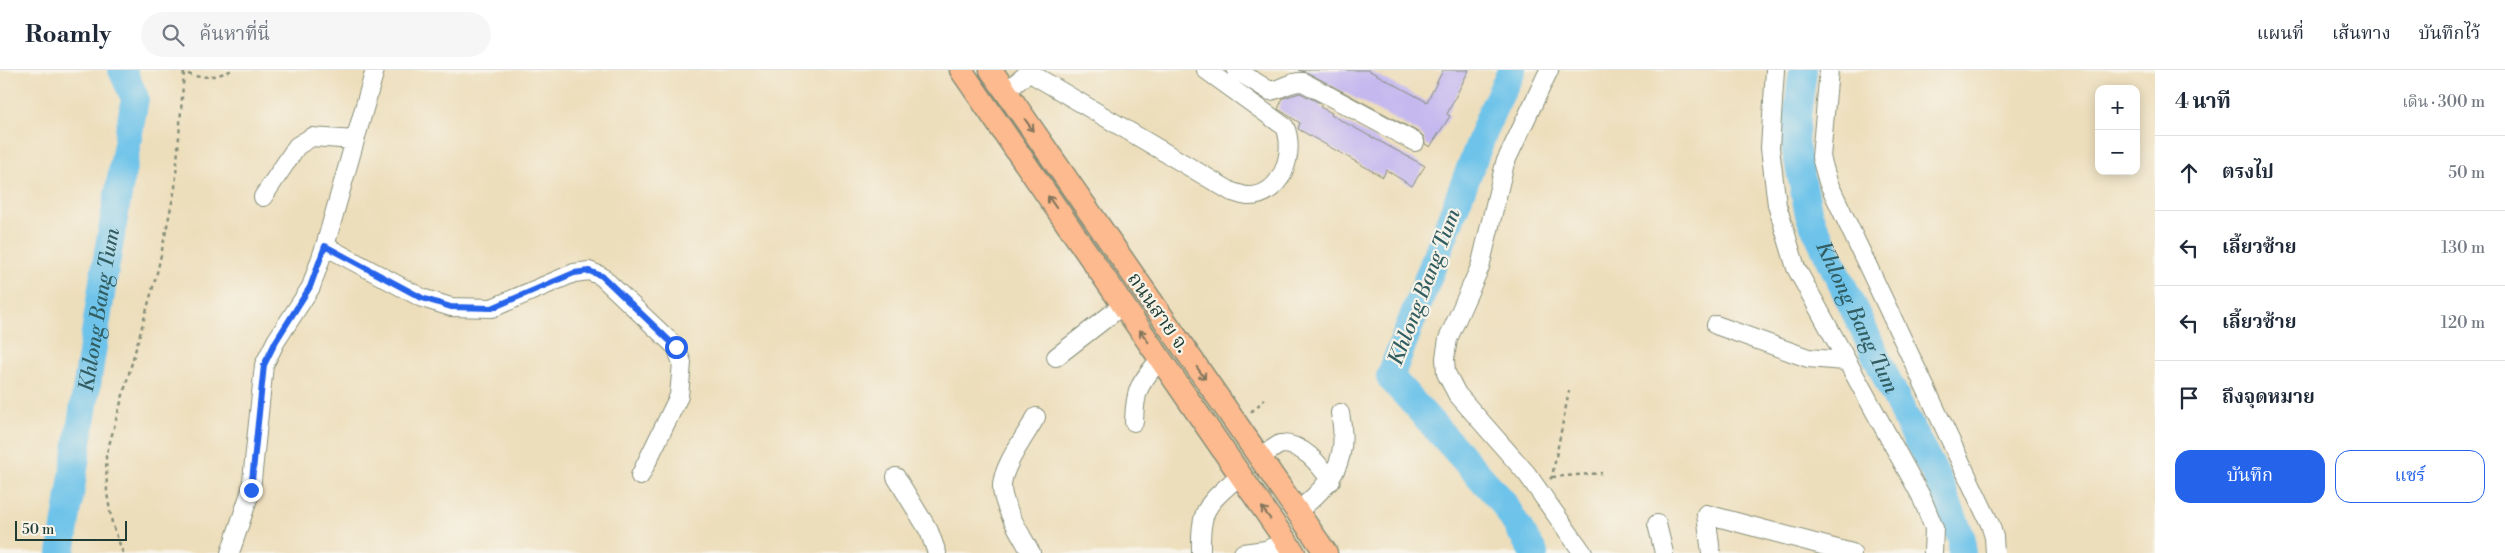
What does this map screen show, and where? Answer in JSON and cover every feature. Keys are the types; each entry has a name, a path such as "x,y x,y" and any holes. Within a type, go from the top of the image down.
{"main road":[{"name":"ถนนสาย จ.","path":"961,70 1290,547"},
{"name":"ถนนสาย จ.","path":"991,70 1326,553"}],"street":[{"path":"230,553 252,482 264,365 276,341 310,287 325,246 375,70"},
{"path":"1006,91 1031,72 1232,192 1248,196 1259,194 1276,184 1285,171 1289,136 1285,127 1206,70"},
{"path":"1236,70 1270,91 1279,90 1292,81 1303,82 1415,142"},
{"path":"1549,70 1505,163 1480,267 1448,340 1445,358 1446,373 1457,394 1538,489 1583,553"},
{"path":"1775,70 1770,148 1777,205 1796,268 1921,496 1934,528 1934,553"},
{"path":"1829,70 1824,97 1821,157 1828,182 1990,524 1994,537 1995,553"},
{"path":"263,197 298,146 312,137 355,140"},
{"path":"325,246 422,298 451,307 492,308 574,273 589,271 602,276 676,347 682,364 679,396 640,476"},
{"path":"1056,357 1123,305"},
{"path":"1716,325 1808,358 1846,361"},
{"path":"1134,422 1135,397 1140,383 1160,359"},
{"path":"1297,512 1331,481 1338,465 1344,434 1340,413"},
{"path":"1031,553 1001,488 1003,476 1036,417"},
{"path":"1260,457 1280,444 1296,447 1317,461 1331,481"},
{"path":"1201,553 1200,524 1208,504 1240,475"},
{"path":"896,477 929,531 937,553"},
{"path":"1711,553 1706,514 1852,553"},
{"path":"1657,524 1664,553"},
{"path":"1244,553 1290,547"}],"path":[{"path":"122,553 112,523 107,493 106,456 158,269 175,188 183,71 218,77 232,70"},
{"path":"1552,477 1569,391"},
{"path":"1538,489 1552,477 1602,473"}],"building":[{"path":"1298,70 1368,70 1427,102 1443,70 1469,70 1447,114 1450,116 1430,147 1425,144 1424,137 1420,133 1308,73"},
{"path":"1300,93 1322,104 1320,107 1332,113 1331,115 1425,166 1412,186 1386,170 1383,177 1298,129 1300,123 1278,109 1283,98"}],"waterway":[{"name":"Khlong Bang Tum","path":"61,553 104,275 135,98 122,70"},
{"name":"Khlong Bang Tum","path":"1512,70 1492,111 1390,377 1502,501 1534,553"},
{"name":"Khlong Bang Tum","path":"1803,70 1794,141 1809,215 1905,417 1937,478 1962,539 1962,553"}],"route":[{"path":"251,490 264,365 276,341 310,287 325,246 422,298 451,307 492,308 574,273 589,271 602,276 676,347"}]}
